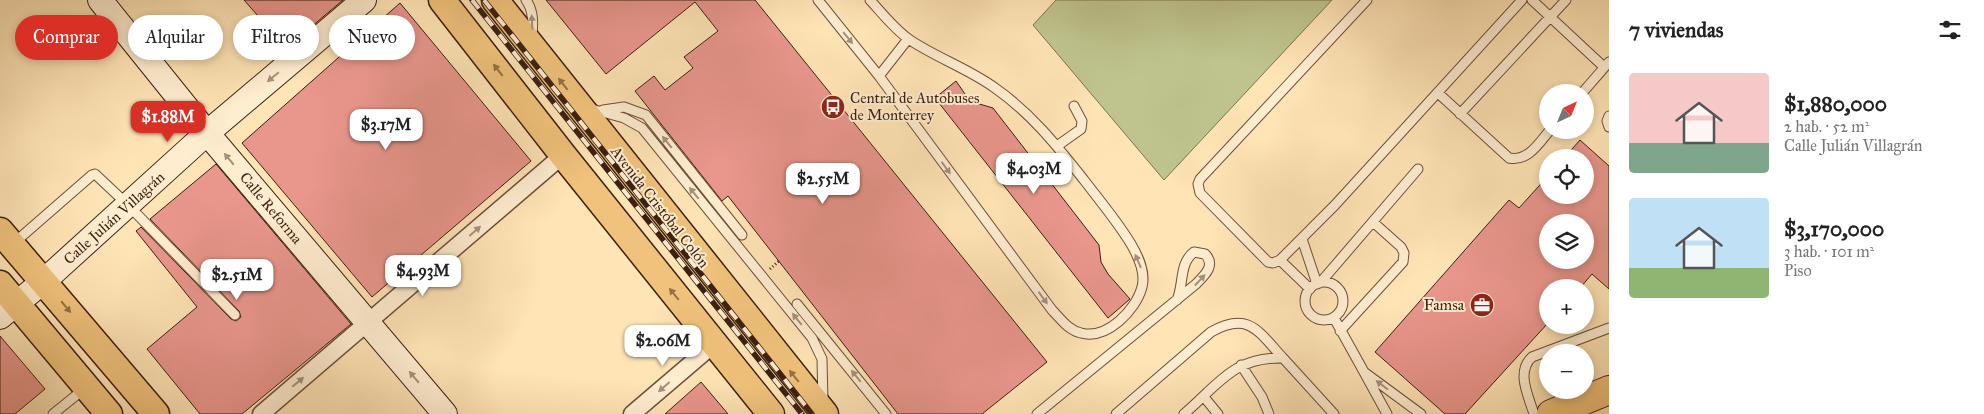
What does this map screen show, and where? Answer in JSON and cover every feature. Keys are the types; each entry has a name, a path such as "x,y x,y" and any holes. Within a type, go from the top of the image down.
{"highway":[{"path":"1551,414 1609,390"}],"main road":[{"path":"442,0 563,155 771,414"},
{"name":"Avenida Cristóbal Colón","path":"495,0 532,45 590,108 824,413"},
{"path":"6,238 156,414"},
{"path":"0,284 8,310 86,386 109,414"}],"street":[{"name":"Calle Reforma","path":"100,0 207,133 445,414"},
{"name":"Calle Julián Villagrán","path":"8,310 44,281 207,133 364,0"},
{"path":"261,414 563,155"},
{"path":"632,414 714,344"}],"lane":[{"path":"526,0 533,19 532,45"},
{"path":"818,0 879,76 1052,310 1068,327 1082,334 1098,333 1125,316 1142,286 1142,267 1131,245 1111,214 1057,146 1020,106 994,87 908,39 870,0"},
{"path":"1367,0 1200,179 1198,184 1200,193 1268,262 1273,263 1280,260 1302,239 1522,0"},
{"path":"1532,0 1607,65 1590,84"},
{"path":"1460,114 1566,0"},
{"path":"879,76 908,39"},
{"path":"1438,93 1501,153 1509,158 1523,158 1542,139"},
{"path":"1057,146 1080,129 1082,121 1074,106"},
{"path":"590,108 624,107 646,116 742,235"},
{"path":"590,108 624,118 642,128 812,338 822,359 824,413"},
{"path":"1609,116 1607,120 1609,127"},
{"path":"1280,260 1315,286 1332,284 1340,292 1343,304 1334,318 1321,320 1310,314 1305,301 1315,286 1418,169"},
{"path":"6,238 92,175 97,175 235,315"},
{"path":"1340,331 1402,262 1404,253 1401,248 1373,222"},
{"path":"1302,239 1315,286"},
{"path":"1037,414 1177,300 1196,284 1206,273 1210,264 1205,254 1194,252 1187,258 1184,263 1181,287 1177,300"},
{"path":"797,304 886,414"},
{"path":"1334,318 1387,414"},
{"path":"1116,414 1211,332 1235,322 1252,326 1334,414"},
{"path":"1534,414 1523,372 1526,362 1532,356 1609,328"},
{"path":"1184,414 1222,378 1241,365 1268,357 1283,358"},
{"path":"1241,365 1262,397 1269,414"},
{"path":"1364,372 1421,414"},
{"path":"53,414 86,386"},
{"path":"1204,397 1218,414"}],"green space":[{"path":"1056,0 1332,0 1164,180 1033,25"}],"building":[{"path":"244,0 343,0 319,20 319,15 257,15"},
{"path":"546,0 755,0 1047,362 982,414 898,414 728,196 722,201 635,91 654,76 665,90 693,68 684,57 718,31 695,2 606,74"},
{"path":"400,3 410,15 386,15"},
{"path":"415,21 531,161 372,297 242,143 336,60 415,60"},
{"path":"956,81 965,94 976,103 993,108 1099,245 1101,262 1108,274 1130,299 1108,318 935,98"},
{"name":"Famsa","path":"1580,140 1590,149 1572,149"},
{"name":"Famsa","path":"1594,153 1609,166 1609,289 1592,274 1588,279 1539,279 1539,333 1465,414 1445,414 1375,352 1509,200 1519,208 1539,186 1539,204 1594,204"},
{"path":"216,164 351,324 242,414 200,414 147,349 197,307 136,231 141,227 231,319 236,321 241,317 239,311 150,219"},
{"path":"0,336 45,389 15,414 0,414"},
{"path":"701,382 728,414 665,414"}],"railway":[{"path":"472,0 802,414"},
{"path":"484,0 812,414"}],"place":[{"name":"Central de Autobuses de Monterrey","path":"833,107"},
{"name":"Famsa","path":"1482,305"}]}
